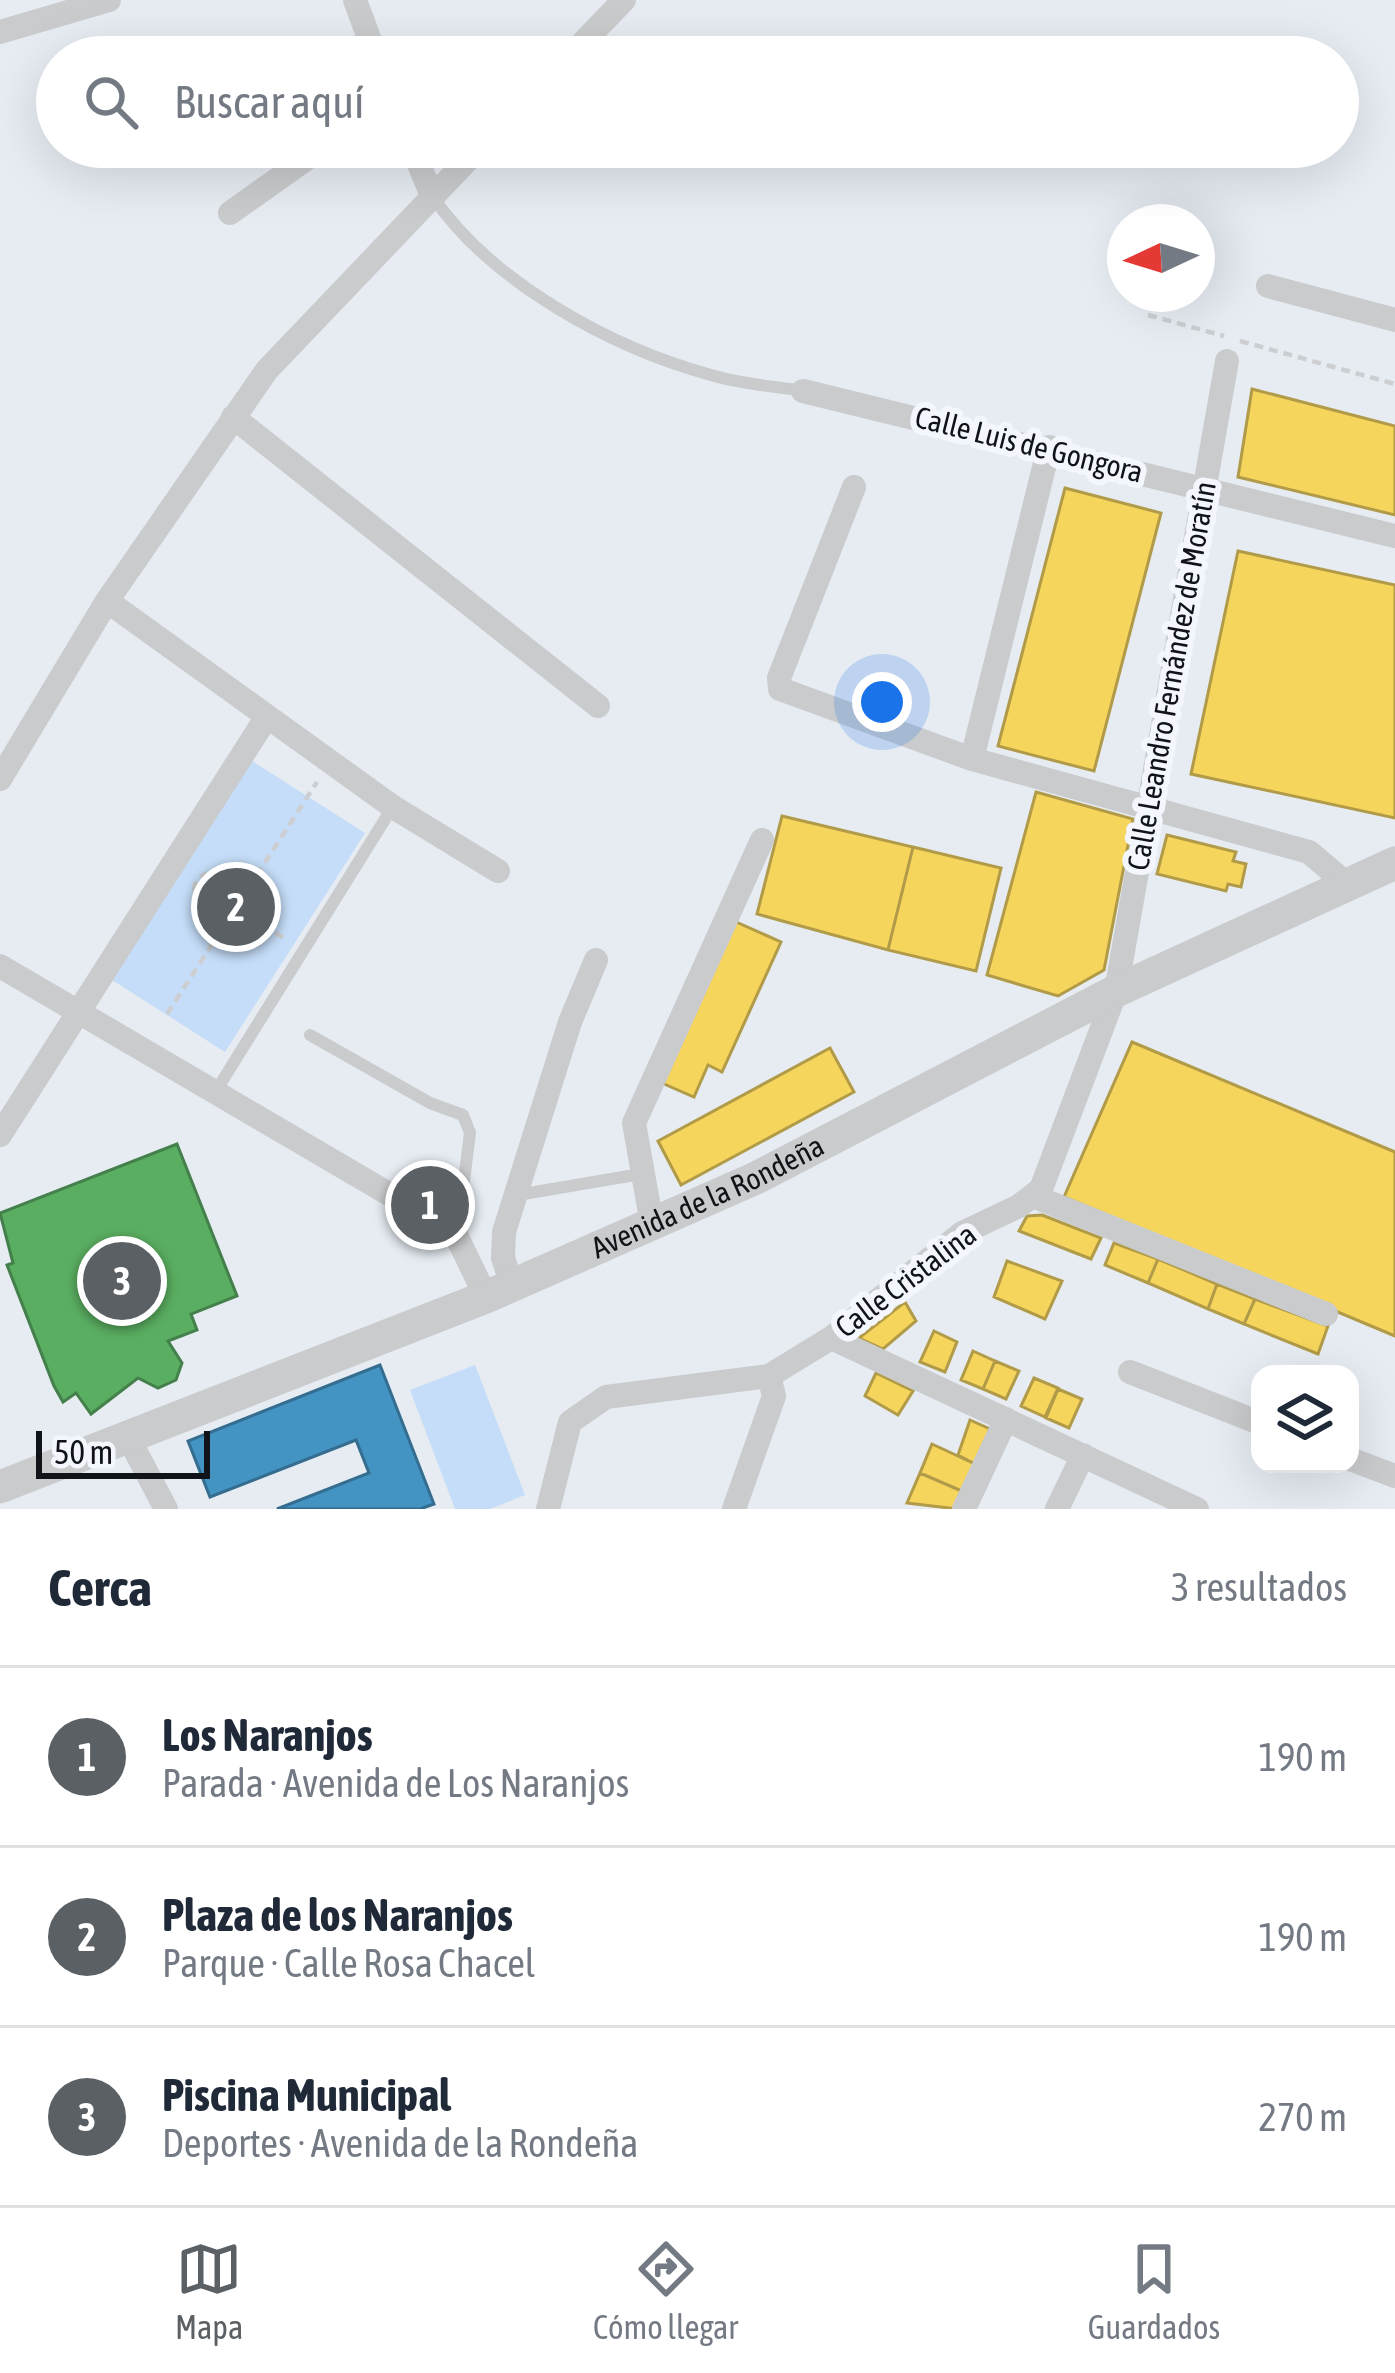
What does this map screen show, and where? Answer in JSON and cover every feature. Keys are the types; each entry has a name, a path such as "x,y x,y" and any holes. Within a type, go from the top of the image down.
{"street":[{"path":"0,32 109,0"},
{"path":"355,0 368,36"},
{"path":"589,36 624,0"},
{"path":"230,213 293,168"},
{"path":"421,168 432,196"},
{"path":"3,766 107,601 267,370 459,168"},
{"path":"1268,286 1395,320"},
{"name":"Calle Leandro Fernández de Moratín","path":"1117,991 1227,361"},
{"name":"Calle Luis de Gongora","path":"803,391 1048,447 1395,536"},
{"path":"233,417 598,706"},
{"path":"972,759 1048,447"},
{"path":"854,487 779,677 780,689 972,759 1309,852 1348,885"},
{"path":"107,601 329,762 498,871"},
{"path":"0,1135 266,718"},
{"path":"652,1224 634,1124 762,840"},
{"name":"Avenida de la Rondeña","path":"0,1487 499,1291 756,1178 1117,991 1395,863"},
{"path":"499,1291 502,1243 516,1195 596,960"},
{"path":"0,965 457,1238 499,1291"},
{"path":"1033,1196 1041,1190 1117,991"},
{"path":"1033,1196 1326,1314"},
{"name":"Calle Cristalina","path":"548,1509 570,1422 606,1397 770,1376 831,1338 962,1233 1033,1196"},
{"path":"831,1338 1083,1456 1165,1502 1197,1509"},
{"path":"1130,1372 1251,1420"},
{"path":"734,1509 773,1396 770,1376"},
{"path":"964,1509 1006,1419"},
{"path":"128,1437 166,1509"},
{"path":"1057,1509 1083,1456"},
{"path":"1359,1462 1395,1476"}],"lane":[{"path":"432,196 447,218 501,266 598,329 651,356 714,376 803,391"},
{"path":"216,1091 393,806"},
{"path":"310,1035 430,1103 463,1115 470,1133 457,1238"},
{"path":"516,1195 641,1174"}],"path":[{"path":"1148,315 1395,385"},
{"path":"167,1014 329,762"},
{"path":"217,874 227,886 225,900 212,907 198,902 197,880 217,874"},
{"path":"225,900 303,951"}],"shaded area":[{"path":"249,759 365,833 225,1052 109,978"},
{"path":"475,1365 525,1495 490,1509 455,1509 410,1390"}],"building: Viviendas":[{"path":"1252,389 1395,426 1395,515 1238,477"},
{"path":"1065,488 1161,513 1094,771 998,746"},
{"path":"1238,551 1395,585 1395,818 1191,774"},
{"path":"1036,792 1133,819 1104,970 1058,996 987,975"},
{"path":"782,816 913,847 888,950 757,914"},
{"path":"1167,835 1236,852 1233,861 1246,864 1241,887 1228,884 1226,891 1157,874"},
{"path":"913,847 1001,868 976,971 888,950"},
{"path":"734,921 781,942 722,1072 708,1065 694,1097 662,1083"},
{"path":"1132,1042 1395,1152 1395,1336 1064,1197"},
{"path":"830,1048 854,1092 681,1185 658,1141"},
{"path":"1042,1215 1101,1238 1091,1259 1019,1231 1027,1216"},
{"path":"1114,1243 1158,1259 1148,1283 1105,1265"},
{"path":"1158,1259 1217,1284 1208,1309 1148,1283"},
{"path":"1007,1261 1062,1281 1045,1319 994,1297"},
{"path":"1217,1284 1255,1299 1244,1324 1208,1309"},
{"path":"1255,1299 1328,1326 1318,1354 1244,1324"},
{"path":"905,1302 916,1321 883,1349 859,1338"},
{"path":"934,1331 957,1342 945,1372 920,1362"},
{"path":"973,1351 995,1361 983,1389 961,1380"},
{"path":"995,1361 1019,1371 1006,1399 983,1389"},
{"path":"876,1373 913,1391 898,1415 865,1396"},
{"path":"1034,1378 1058,1388 1045,1417 1021,1406"},
{"path":"1058,1389 1082,1399 1069,1428 1046,1418"},
{"path":"970,1420 990,1429 975,1464 958,1455"},
{"path":"932,1444 975,1464 964,1492 920,1473"},
{"path":"920,1473 964,1492 957,1509 907,1503"}],"building: Escuelas":[{"path":"380,1365 434,1504 420,1509 277,1509 369,1473 356,1440 210,1497 188,1441"}],"building: Público":[{"path":"177,1144 237,1296 191,1314 197,1330 168,1341 182,1363 176,1380 158,1388 138,1378 91,1414 76,1393 63,1402 54,1386 7,1265 13,1263 0,1213"}],"place":[{"name":"Plaza de los Naranjos","path":"236,907"},
{"name":"Los Naranjos","path":"430,1205"},
{"name":"Piscina Municipal","path":"122,1281"}]}
